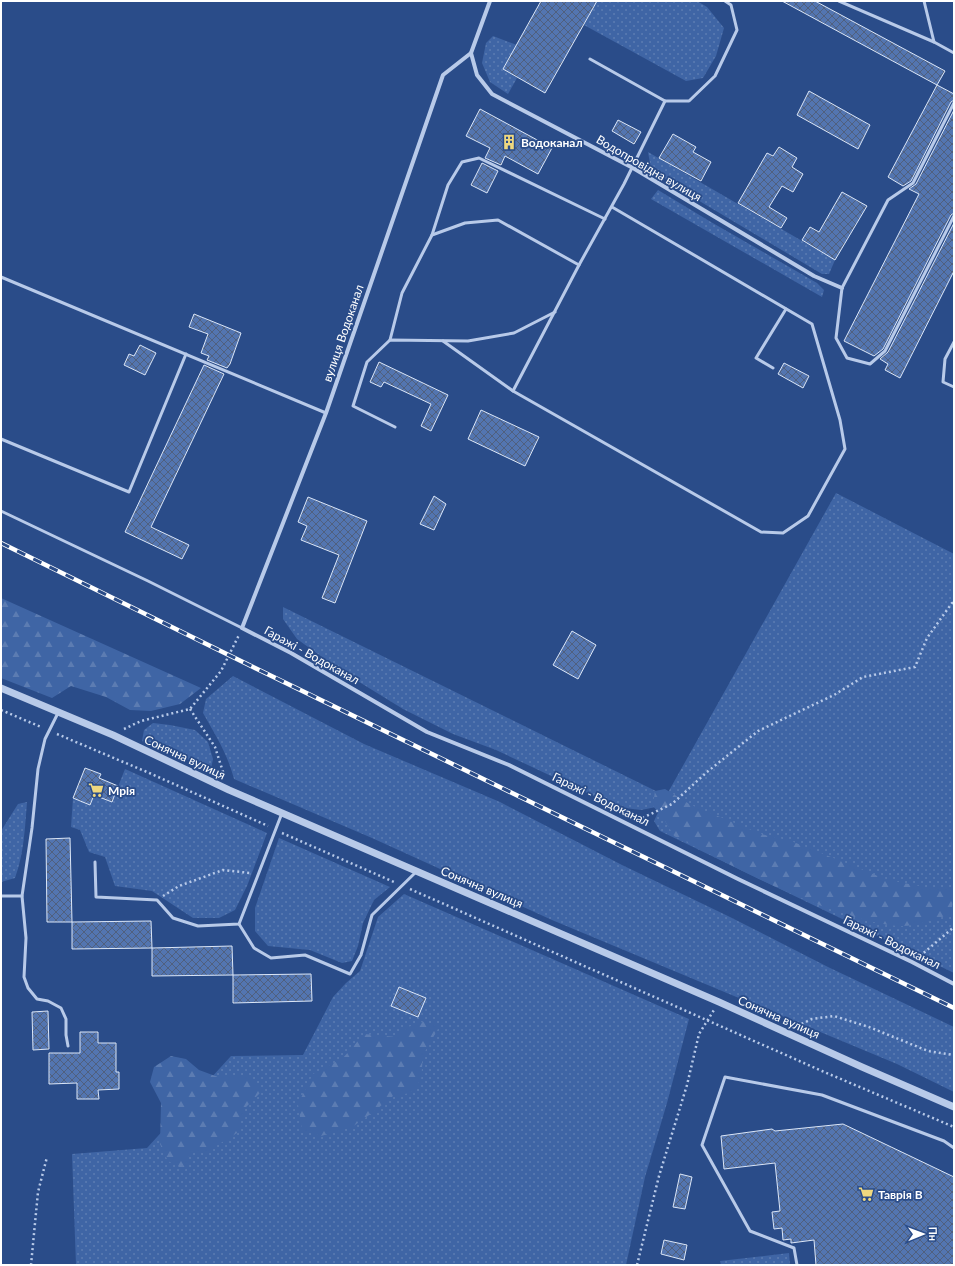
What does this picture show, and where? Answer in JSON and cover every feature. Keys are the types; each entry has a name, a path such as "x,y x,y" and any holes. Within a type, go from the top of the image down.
{"street":[{"path":"470,53 490,1"},
{"name":"Водопровідна вулиця","path":"470,53 477,75 492,94 633,168 814,276 842,288"},
{"name":"вулиця Водоканал","path":"242,628 326,413 443,75 470,53"},
{"name":"Гаражі - Водоканал","path":"242,628 292,653 428,732 509,765 954,984"},
{"name":"Сонячна вулиця","path":"1,688 112,735 229,790 719,1002 954,1107"}],"lane":[{"path":"590,59 665,101 690,101 715,76 737,30 731,5 725,1"},
{"path":"839,1 934,42 954,53"},
{"path":"924,1 934,42"},
{"path":"513,391 579,265 633,168 665,101"},
{"path":"954,103 913,182 888,200 842,288 836,338 847,358 870,364 885,351 954,216"},
{"path":"395,427 353,406 367,362 390,340 402,293 432,235 448,185 462,162 479,158 605,219"},
{"path":"443,341 513,391 761,532 783,533 808,516 845,449 840,420 812,324 612,207"},
{"path":"432,235 464,223 498,220 579,265"},
{"path":"1,277 326,413"},
{"path":"773,368 756,358 786,309"},
{"path":"390,340 468,341 514,333 555,312"},
{"path":"954,342 945,358 942,382 954,388"},
{"path":"1,439 129,492 186,354"},
{"path":"1,511 242,628"},
{"path":"59,712 45,739 38,769 32,828 22,896 26,938 24,977 28,988 37,999 48,1001 61,1008 66,1019 66,1036 68,1046"},
{"path":"239,924 282,813"},
{"path":"95,862 96,897 157,900 173,918 198,926 239,924"},
{"path":"239,924 254,948 271,958 305,955 350,974 361,955 372,915 417,871"},
{"path":"1,896 22,896"},
{"path":"797,1265 794,1248 750,1231 702,1145 725,1078 822,1095 944,1141 954,1148"}],"path":[{"path":"629,824 672,804 707,772 758,731 834,694 863,678 915,667 927,638 952,603 954,603"},
{"path":"112,735 141,721 190,708 221,671 242,628"},
{"path":"190,708 215,747 229,790"},
{"path":"1,710 147,772 822,1071 954,1127"},
{"path":"157,900 179,886 223,870 258,874"},
{"path":"912,962 936,944 954,927"},
{"path":"637,1265 659,1176 687,1085 699,1034 719,1002"},
{"path":"786,1032 812,1019 834,1016 869,1027 928,1051 954,1056"},
{"path":"31,1265 38,1192 47,1157"}],"green space":[{"path":"597,1 697,1 707,7 724,28 716,56 703,78 686,81 584,25"},
{"path":"493,36 517,45 503,69 517,78 508,94 490,82 482,63 486,43"},
{"path":"648,152 835,260 829,274 822,274 701,202 651,169"},
{"path":"658,190 817,283 824,290 822,297 651,199"},
{"path":"836,493 954,554 954,973 660,831 654,821 661,806 641,810 617,807 496,750 453,734 403,709 343,672 297,639 283,619 283,607 666,796"},
{"path":"1,598 201,688 180,704 151,711 130,710 106,697 71,686 52,698 1,678"},
{"path":"233,676 364,744 500,802 622,865 730,917 828,967 954,1027 954,1092 897,1064 552,920 372,838 234,779 225,753 203,713 206,699"},
{"path":"153,723 195,730 208,742 213,759 211,769 142,741 144,730"},
{"path":"125,769 267,833 247,886 235,910 219,918 193,918 152,891 115,886 105,857 89,852 80,830 71,827 73,798 90,805 94,795 112,802"},
{"path":"665,789 691,805 761,834 791,841 888,880 935,889 947,887 954,893 951,914 914,925 901,926 886,924 842,913 777,888 674,836 665,821 653,806 655,791"},
{"path":"27,802 24,840 18,869 15,878 1,882 1,831 18,804"},
{"path":"279,838 390,887 374,900 363,923 358,946 352,961 342,963 310,950 268,946 255,931 255,908"},
{"path":"404,894 689,1019 667,1103 645,1177 626,1265 76,1265 72,1154 147,1148 231,1056 303,1055 333,997 360,971 378,917"},
{"path":"425,1021 439,1027 423,1055 421,1080 410,1093 393,1096 352,1127 321,1136 302,1130 298,1104 313,1074 343,1058 364,1034 396,1037 408,1027"},
{"path":"171,1056 186,1059 199,1070 218,1077 248,1077 262,1091 245,1108 237,1133 206,1152 190,1151 185,1170 168,1161 160,1144 161,1103 150,1082 154,1067"},
{"path":"789,1253 790,1265 721,1265 720,1261"}],"building":[{"path":"541,1 597,1 545,93 503,69"},
{"path":"782,1 815,1 945,71 937,85"},
{"path":"937,85 954,94 954,100 951,102 911,181 903,186 888,177"},
{"path":"809,91 870,125 858,149 797,115"},
{"name":"Водоканал","path":"480,109 552,148 538,174 505,156 501,165 485,158 490,148 466,136"},
{"path":"954,110 954,213 951,215 883,349 874,356 844,341 919,194 909,189 916,184"},
{"path":"618,120 641,132 634,144 612,131"},
{"path":"673,134 696,147 693,152 711,162 701,181 659,158"},
{"path":"779,147 797,158 792,167 803,174 793,192 782,186 769,207 787,218 781,228 738,203 767,153 773,156"},
{"path":"482,163 498,171 487,193 471,185"},
{"path":"842,192 867,206 835,260 802,240 810,227 819,232"},
{"path":"954,223 954,271 900,378 885,370 888,364 880,359 888,352"},
{"path":"194,314 241,333 230,364 227,368 207,360 209,356 201,353 208,334 189,327"},
{"path":"140,345 156,353 145,375 124,365 129,354 134,356"},
{"path":"379,362 448,395 431,431 421,426 431,404 384,382 381,387 370,382"},
{"path":"784,363 809,376 803,388 778,374"},
{"path":"204,365 224,374 151,527 189,545 182,559 125,532"},
{"path":"481,410 539,437 525,466 468,439"},
{"path":"434,496 446,504 434,530 420,524"},
{"path":"308,497 367,521 335,603 322,598 339,555 301,540 307,526 298,522"},
{"path":"572,631 596,645 578,679 553,665"},
{"name":"Мрія","path":"85,768 101,774 99,778 118,786 112,802 94,795 90,805 73,798"},
{"path":"70,838 72,922 47,922 46,839"},
{"path":"151,921 152,948 72,949 72,922"},
{"path":"232,946 233,975 152,976 152,948"},
{"path":"311,974 312,1001 233,1003 233,975"},
{"path":"399,987 426,998 418,1017 391,1006"},
{"path":"48,1011 49,1049 33,1050 32,1012"},
{"path":"80,1032 98,1032 98,1043 116,1043 116,1072 119,1072 119,1089 98,1090 99,1099 77,1099 77,1083 49,1084 49,1053 80,1053"},
{"name":"Таврія В","path":"843,1124 954,1177 954,1265 816,1265 814,1240 791,1243 791,1239 783,1240 782,1228 774,1229 772,1212 780,1211 775,1163 724,1169 721,1136 772,1129 775,1131"},
{"path":"680,1174 692,1177 685,1209 673,1207"},
{"path":"664,1240 687,1245 684,1260 661,1254"}],"railway":[{"path":"1,543 954,1008"}],"place":[{"name":"Водоканал","path":"509,142"},
{"name":"Мрія","path":"96,790"},
{"name":"Таврія В","path":"866,1194"}]}
